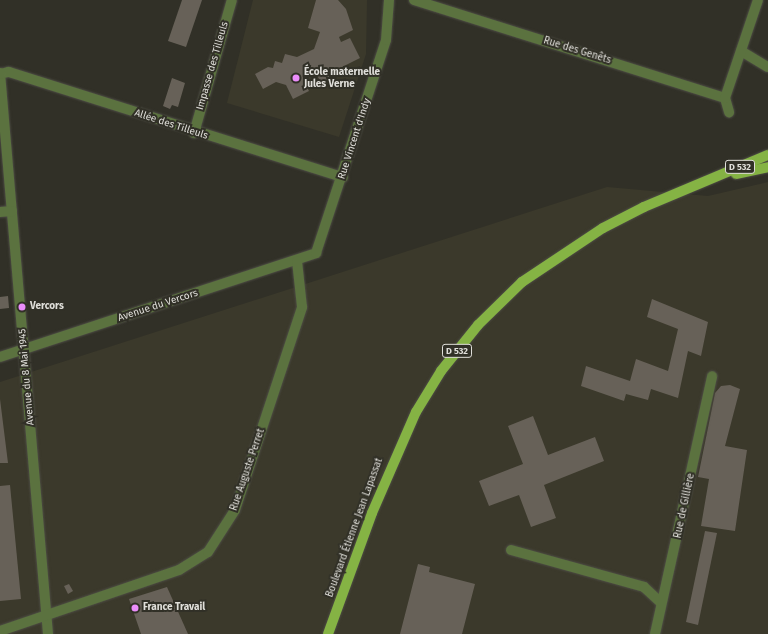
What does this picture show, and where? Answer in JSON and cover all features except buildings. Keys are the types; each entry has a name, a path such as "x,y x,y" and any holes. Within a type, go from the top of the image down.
{"main road":[{"name":"Boulevard Étienne Jean Lapassat","path":"328,634 372,513 416,412 478,325 522,282 562,253 644,207 768,155"},
{"name":"Boulevard Étienne Jean Lapassat","path":"712,179 768,167"}],"street":[{"name":"Impasse des Tilleuls","path":"194,133 232,0"},
{"name":"Rue Vincent d'Indy","path":"316,254 343,178 386,40 389,0"},
{"name":"Rue des Genêts","path":"414,0 725,98"},
{"path":"729,112 725,98 758,0"},
{"path":"741,51 768,67"},
{"name":"Allée des Tilleuls","path":"0,73 9,72 194,133 343,178"},
{"name":"Avenue du 8 Mai 1945","path":"0,73 48,634"},
{"path":"0,212 12,211"},
{"name":"Avenue du Vercors","path":"0,358 316,254"},
{"name":"Rue Auguste Perret","path":"0,631 179,570 208,552 235,510 302,307 297,261"},
{"name":"Rue de Gillière","path":"655,634 661,603 670,576 712,376"},
{"path":"511,550 644,587 661,603"}],"shaded area":[{"name":"École maternelle Jules Verne","path":"253,0 367,0 366,54 339,137 227,103"},
{"path":"768,182 768,634 0,634 0,382 607,187 708,196"}],"place":[{"name":"École maternelle Jules Verne","path":"296,78"},
{"name":"Vercors","path":"22,307"},
{"name":"France Travail","path":"135,608"}]}
